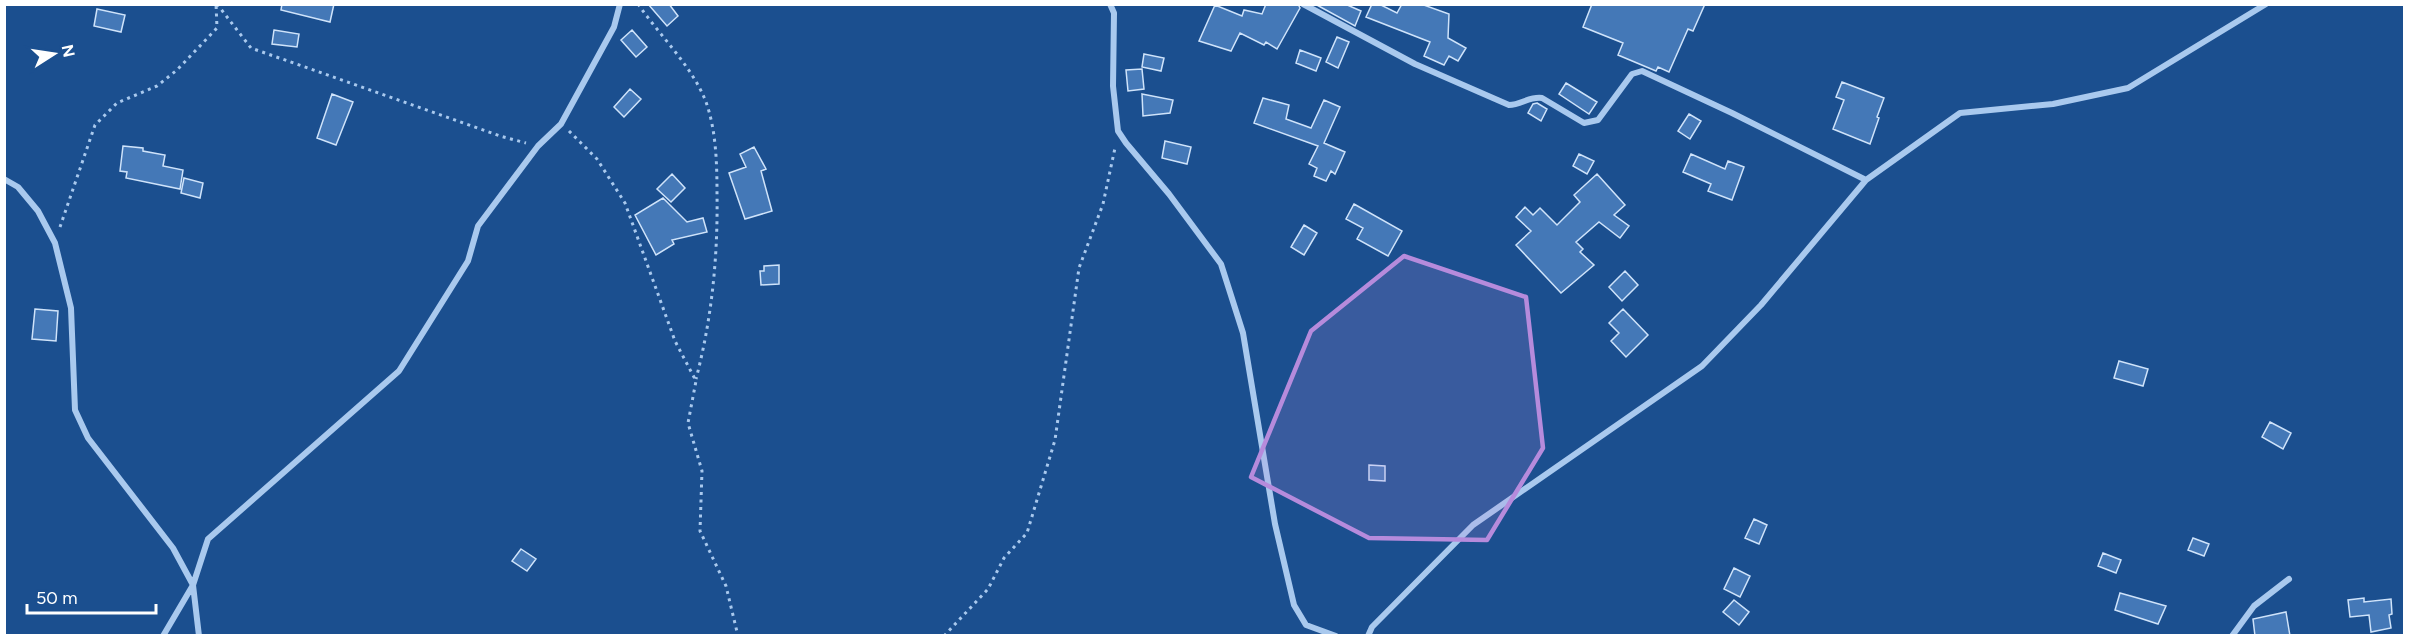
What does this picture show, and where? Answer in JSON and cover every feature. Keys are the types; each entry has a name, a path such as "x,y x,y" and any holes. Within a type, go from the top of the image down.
{"street":[{"path":"163,636 193,585 208,539 399,371 468,261 478,226 538,146 561,124 614,27 620,4"},
{"path":"1110,4 1114,14 1113,86 1118,131 1221,264 1243,333 1275,524 1294,605 1306,625 1336,636"},
{"path":"1303,4 1415,64 1509,105 1522,104 1536,97 1542,98 1584,123 1599,120 1628,78 1636,71 1642,71 1732,112 1866,180"},
{"path":"1368,636 1372,627 1473,525 1702,366 1761,305 1866,180 1960,113 2053,104 2128,87 2266,4"},
{"path":"4,179 18,187 38,211 55,243 71,308 75,410 88,438 173,548 193,585 199,636"},
{"path":"2232,636 2254,606 2289,579"}],"path":[{"path":"217,4 251,48 500,136 538,146"},
{"path":"55,243 94,125 117,103 157,86 177,70 217,28 217,4"},
{"path":"638,4 685,66 706,102 715,140 718,235 706,344 688,423 702,471 700,531 726,586 738,636"},
{"path":"561,124 597,159 625,203 675,341 696,381"},
{"path":"944,636 988,589 1004,558 1027,533 1055,440 1079,268 1103,204 1118,131"}],"highlighted area":[{"path":"1404,256 1526,297 1543,448 1487,540 1369,538 1251,477 1311,331"}],"building":[{"path":"282,4 334,4 330,22 281,10"},
{"path":"648,4 669,4 678,16 667,26"},
{"path":"1266,4 1298,4 1300,8 1277,49 1266,42 1264,45 1240,33 1231,51 1199,41 1215,5 1242,16 1244,10 1262,14"},
{"path":"1315,4 1345,4 1361,11 1355,26"},
{"path":"1372,4 1379,4 1397,13 1402,4 1421,4 1449,14 1448,38 1466,48 1458,61 1449,56 1444,65 1424,56 1430,42 1366,17"},
{"path":"1592,4 1705,4 1693,31 1688,29 1669,72 1658,67 1656,71 1618,55 1623,43 1583,27"},
{"path":"97,9 125,15 121,32 94,26"},
{"path":"274,30 299,34 297,47 272,44"},
{"path":"632,30 647,47 636,57 621,40"},
{"path":"1337,37 1349,42 1338,68 1326,62"},
{"path":"1300,50 1321,58 1316,71 1296,63"},
{"path":"1144,54 1164,58 1161,71 1142,67"},
{"path":"1142,69 1144,89 1128,91 1126,70"},
{"path":"1842,82 1884,98 1870,144 1833,129 1844,100 1836,97"},
{"path":"1566,83 1597,102 1589,114 1559,94"},
{"path":"630,89 641,99 624,117 614,107"},
{"path":"332,94 353,102 336,145 317,138"},
{"path":"1142,94 1173,100 1170,113 1143,116"},
{"path":"1263,98 1289,105 1286,119 1311,128 1324,100 1340,107 1324,143 1345,152 1335,174 1331,171 1326,181 1314,176 1317,168 1309,164 1318,146 1254,123"},
{"path":"1537,103 1547,109 1541,121 1528,113 1533,104"},
{"path":"1689,114 1701,121 1690,139 1678,131"},
{"path":"1165,141 1191,147 1187,164 1162,158"},
{"path":"123,146 143,148 143,151 165,155 163,166 183,170 180,189 126,178 127,172 120,171"},
{"path":"754,147 766,169 761,171 772,211 745,219 729,173 746,167 740,154"},
{"path":"1579,154 1594,161 1587,174 1573,166"},
{"path":"1691,154 1725,169 1728,161 1744,167 1732,200 1708,191 1711,184 1683,172"},
{"path":"672,174 685,188 671,202 657,189"},
{"path":"1597,174 1625,205 1614,215 1629,226 1620,238 1599,222 1576,242 1583,249 1580,252 1594,265 1561,293 1516,245 1531,231 1516,217 1525,207 1533,215 1540,208 1557,225 1580,202 1574,195"},
{"path":"184,178 203,183 200,198 181,193"},
{"path":"663,198 687,222 703,218 707,232 672,240 674,244 656,255 635,215"},
{"path":"1354,204 1402,231 1388,256 1357,239 1363,228 1346,219"},
{"path":"1304,225 1317,233 1304,255 1291,247"},
{"path":"779,265 779,284 761,285 760,271 764,271 764,266"},
{"path":"1625,271 1638,285 1622,301 1609,287"},
{"path":"35,309 58,311 56,341 32,339"},
{"path":"1623,309 1648,335 1626,357 1611,341 1619,333 1609,323"},
{"path":"2119,361 2148,369 2143,386 2114,378"},
{"path":"2270,422 2291,433 2283,449 2262,437"},
{"path":"1369,465 1385,466 1385,481 1369,480"},
{"path":"1754,519 1767,525 1759,544 1745,538"},
{"path":"2193,538 2209,544 2204,556 2188,550"},
{"path":"521,549 536,559 527,571 512,561"},
{"path":"2103,553 2121,560 2116,573 2098,566"},
{"path":"1734,568 1750,576 1740,597 1724,589"},
{"path":"2120,593 2166,606 2158,624 2115,610"},
{"path":"2364,598 2364,602 2391,599 2392,614 2389,615 2391,628 2371,632 2369,615 2350,617 2348,600"},
{"path":"1734,600 1749,612 1739,625 1723,612"},
{"path":"2286,612 2290,636 2255,636 2253,619"}]}
